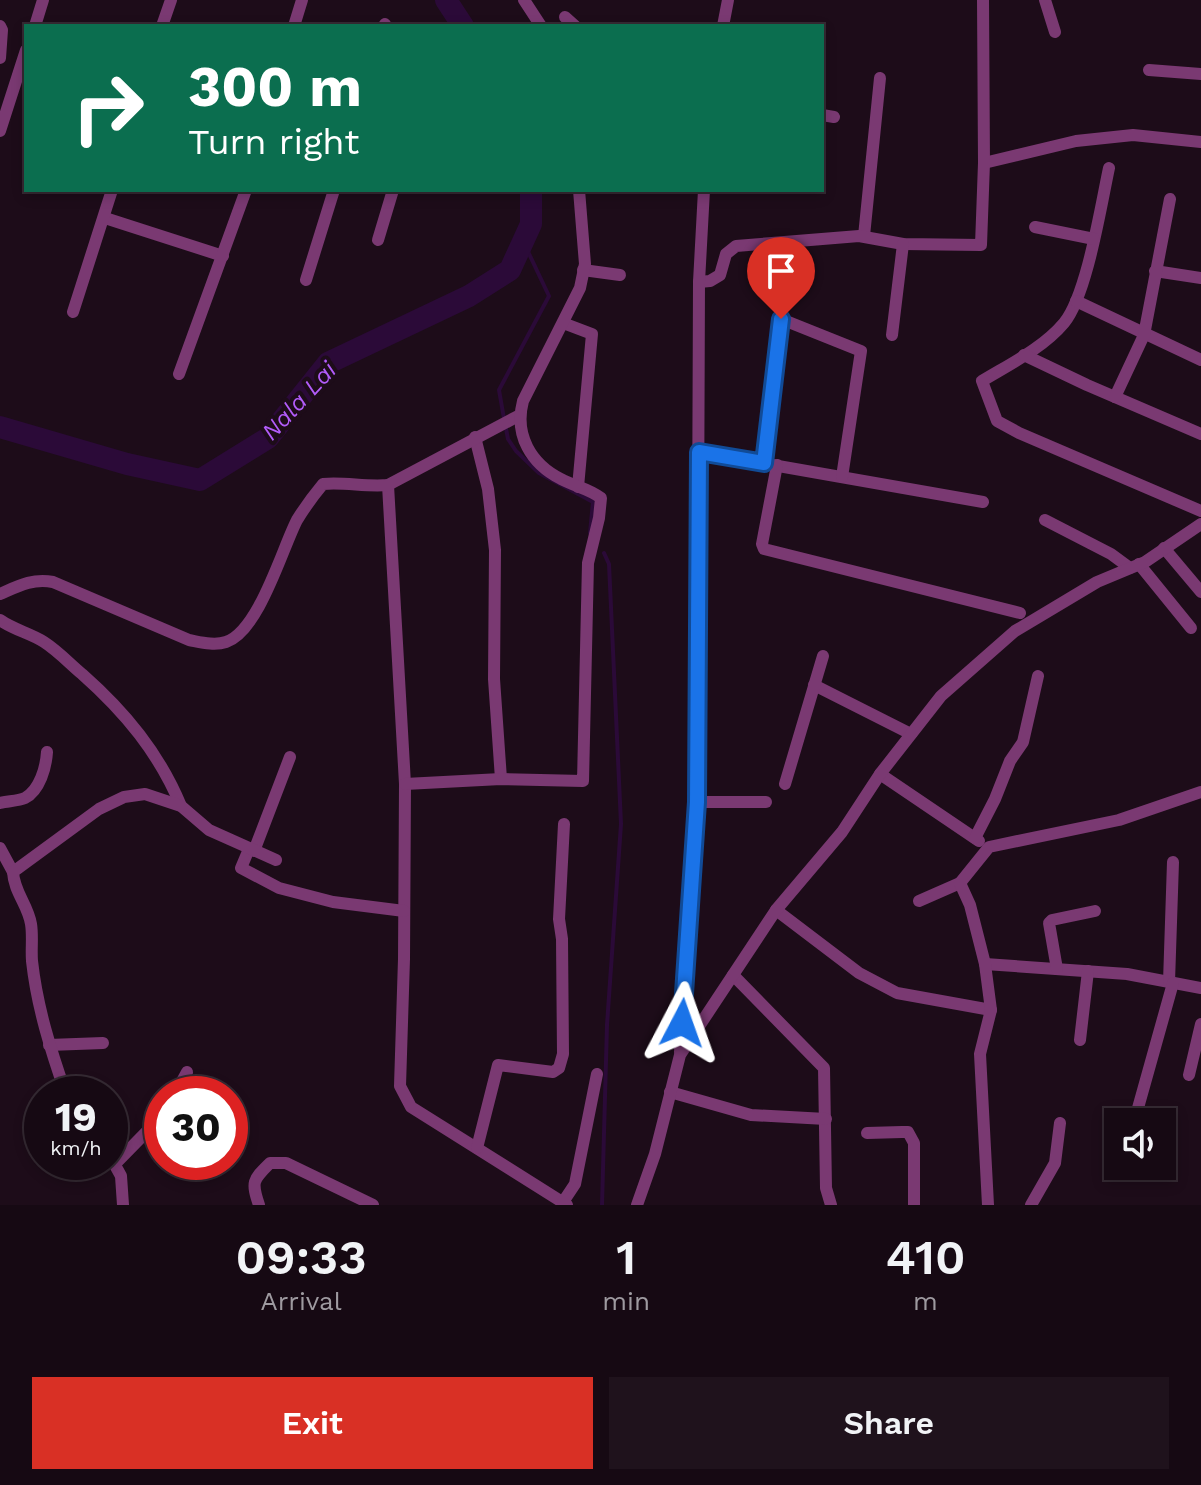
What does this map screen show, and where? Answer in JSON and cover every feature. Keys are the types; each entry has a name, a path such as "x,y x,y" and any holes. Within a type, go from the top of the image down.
{"street":[{"path":"36,24 43,0"},
{"path":"163,24 171,0"},
{"path":"295,24 302,0"},
{"path":"524,0 540,24"},
{"path":"723,24 728,0"},
{"path":"699,282 710,281 720,275 726,254 736,246 864,236 903,244 981,245 983,0"},
{"path":"1045,0 1055,32"},
{"path":"565,17 573,24"},
{"path":"0,26 0,53 24,56"},
{"path":"0,131 24,59"},
{"path":"1149,70 1201,74"},
{"path":"864,236 880,78"},
{"path":"984,163 1076,141 1133,135 1201,142"},
{"path":"1109,168 1094,239 1076,301 1066,321 1024,355 982,381 997,421 1201,511"},
{"path":"73,312 112,192"},
{"path":"179,374 245,192"},
{"path":"306,280 333,192"},
{"path":"378,240 392,192"},
{"path":"405,784 501,779 583,781 588,563 601,498 559,479 533,457 523,439 520,415 523,401 580,288 583,270 579,192"},
{"path":"637,1205 655,1154 680,1055 697,802 699,282 704,192"},
{"path":"1115,397 1144,335 1170,199"},
{"path":"105,218 223,256"},
{"path":"1035,227 1094,239"},
{"path":"892,335 903,244"},
{"path":"583,270 620,275"},
{"path":"1155,271 1201,278"},
{"path":"1076,301 1201,360"},
{"path":"842,477 861,351 781,319 764,549 1020,613"},
{"path":"563,323 592,334 578,487"},
{"path":"1024,355 1201,434"},
{"path":"0,594 27,582 40,580 189,640 207,644 226,642 244,629 277,571 296,522 323,484 388,485 520,415"},
{"path":"475,437 488,489 495,550 494,679 501,779"},
{"path":"699,452 983,502"},
{"path":"388,485 405,784 400,1086 411,1107 565,1204 575,1184 597,1074"},
{"path":"1045,520 1134,566 1191,628"},
{"path":"680,1055 776,910 842,832 880,774 941,696 1015,631 1097,582 1134,566 1201,524"},
{"path":"1164,548 1201,592"},
{"path":"0,620 45,643 111,700 133,724 159,761 181,806"},
{"path":"785,784 823,656"},
{"path":"975,838 1010,761 1023,742 1038,676"},
{"path":"814,685 911,734"},
{"path":"0,803 20,800 33,791 46,766 47,752"},
{"path":"290,757 252,850 241,868 279,888 333,902 404,911"},
{"path":"880,774 989,847"},
{"path":"919,901 960,883 989,847 1119,820 1201,792"},
{"path":"13,872 99,809 124,797 145,794 181,806 209,830 276,860"},
{"path":"697,802 766,802"},
{"path":"477,1148 498,1065 553,1072 559,1068 563,1054 562,939 559,919 564,824"},
{"path":"1,851 13,872 14,886 31,922 32,960 49,1045 60,1076"},
{"path":"1138,1108 1171,983 1173,862"},
{"path":"960,883 970,905 985,964 991,1010 980,1054 988,1205"},
{"path":"776,910 859,973 897,993 991,1010"},
{"path":"1057,969 1049,923 1095,911"},
{"path":"985,964 1127,974 1201,988"},
{"path":"1080,1040 1088,971"},
{"path":"733,975 824,1068 826,1188 831,1205"},
{"path":"1189,1075 1201,1024"},
{"path":"49,1045 103,1043"},
{"path":"185,1076 187,1072"},
{"path":"670,1092 751,1115 826,1119"},
{"path":"1031,1205 1055,1163 1060,1123"},
{"path":"128,1146 144,1132"},
{"path":"867,1133 908,1132 912,1137 914,1205"},
{"path":"259,1205 253,1188 255,1178 270,1163 286,1163 373,1205"},
{"path":"121,1180 123,1205"}],"waterway":[{"name":"Nala Lai","path":"446,0 462,24"},
{"name":"Nala Lai","path":"0,427 127,464 200,480 268,438 328,363 469,296 510,270 531,224 531,192"},
{"path":"523,241 549,296 499,390 508,439 539,473 593,502 590,533"},
{"path":"602,1205 607,1025 621,824 609,564 604,553"}],"route":[{"path":"682,1023 697,802 699,452 764,463 781,319"}]}
